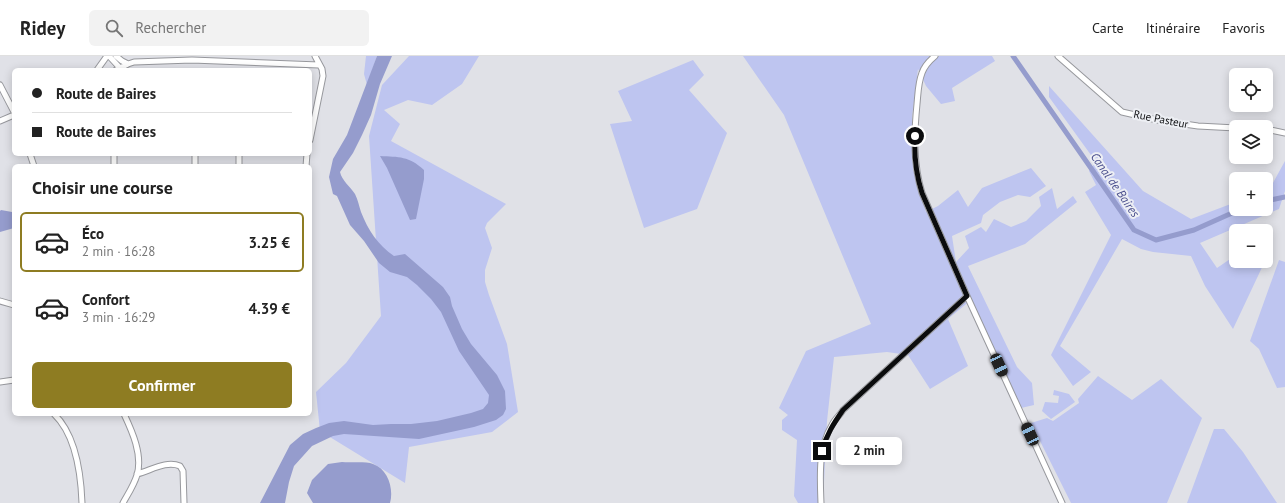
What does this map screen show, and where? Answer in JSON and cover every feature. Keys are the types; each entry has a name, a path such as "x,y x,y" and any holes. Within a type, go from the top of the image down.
{"street":[{"path":"99,68 108,56 117,68"},
{"path":"116,56 128,64"},
{"path":"312,130 323,76 322,69 315,56"},
{"path":"934,56 925,67 919,88 914,147 918,183 967,296 1062,503"},
{"name":"Rue Pasteur","path":"1058,56 1122,112 1157,120 1198,126 1229,128"},
{"path":"120,68 128,64 163,60 319,65"},
{"path":"0,85 12,108"},
{"path":"0,120 12,116"},
{"path":"1273,130 1285,133"},
{"path":"821,503 820,464 824,442 832,425 843,410 967,296"},
{"path":"0,301 12,304"},
{"path":"0,382 12,380"},
{"path":"56,416 63,425 73,448 80,479 82,503"},
{"path":"123,503 137,474 139,462 137,449 125,416"},
{"path":"137,474 163,466 180,466 183,471 184,502"}],"shaded area":[{"path":"366,56 377,56 367,85 364,74"},
{"path":"377,56 392,56 380,84 371,115 353,153 340,172 341,175 355,194 364,219 378,242 394,256 405,254 443,287 450,297 452,306 462,329 471,344 497,375 505,391 506,409 503,415 496,420 474,427 419,439 344,434 333,436 312,446 294,466 285,503 260,503 290,445 303,434 316,428 329,423 344,421 373,425 411,424 437,421 483,409 488,403 489,395 459,351 441,312 431,299 407,277 390,272 379,263 364,241 350,225 337,196 333,194 329,177 333,159 347,135"},
{"path":"409,56 479,56 462,84 432,105 408,100 384,110 400,124 391,141 506,204 487,223 485,228 492,248 485,270 485,282 507,344 518,412 492,432 409,447 405,483 320,431 316,392 346,363 381,316 369,136 382,85"},
{"path":"743,56 992,56 995,61 952,88 955,101 941,104 926,86 918,69 912,117 913,169 926,212 938,206 958,190 968,207 982,188 1031,168 1046,186 1030,197 1018,195 1000,202 983,215 981,223 952,236 956,262 969,248 965,236 981,227 986,232 994,219 1011,227 1026,221 1041,206 1039,197 1052,188 1057,209 1073,196 1077,202 1025,244 968,266 1017,367 1032,383 1034,405 1021,408 971,300 948,319 968,366 930,389 908,355 887,352 834,357 827,421 823,503 798,503 794,496 797,440 782,430 782,420 788,415 779,408 806,351 871,324 784,115"},
{"path":"693,60 704,75 689,90 727,133 697,209 644,228 610,124 632,121 618,91"},
{"path":"1049,86 1143,191 1191,219 1229,205 1229,216 1263,216 1244,224 1229,224 1229,231 1200,243 1217,268 1229,260 1229,268 1262,268 1233,329 1205,286 1191,256 1153,252 1141,249 1122,239 1060,346 1091,372 1073,386 1051,355 1111,235 1085,192 1096,185 1089,171 1096,162 1049,97"},
{"path":"380,156 404,158 419,165 424,170 424,179 416,219 410,220 387,168"},
{"path":"1285,161 1285,191 1279,209 1273,212 1273,183"},
{"path":"0,211 12,212 12,229 0,232"},
{"path":"1279,260 1285,262 1285,387 1277,388 1259,349 1250,341"},
{"path":"1098,376 1132,400 1161,379 1202,418 1167,503 1071,503 1031,423 1047,418 1053,421 1079,403 1078,399"},
{"path":"1054,390 1069,394 1075,402 1051,419 1042,411 1045,402 1058,403 1059,396 1053,395"},
{"path":"1214,429 1224,429 1243,452 1277,503 1187,503"},
{"path":"342,462 370,463 383,470 389,480 391,492 390,503 313,503 307,493 312,480 328,464"}],"waterway":[{"name":"Canal de Baires","path":"1013,56 1134,230 1156,240 1194,230 1229,214"},
{"name":"Canal de Baires","path":"1273,200 1285,197"}],"route":[{"path":"822,451 824,442 832,425 843,410 967,296 918,183 914,147 915,136"}]}
